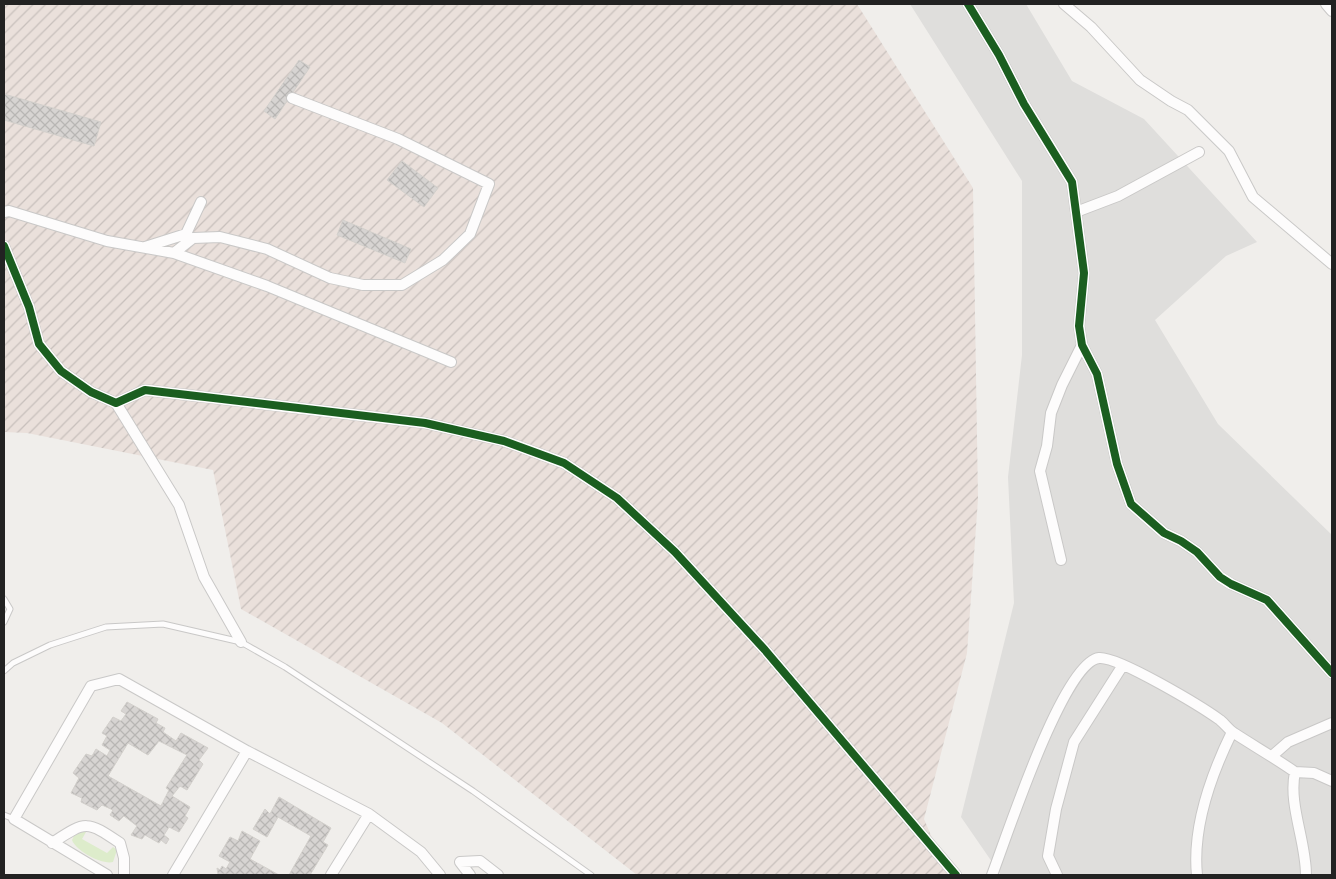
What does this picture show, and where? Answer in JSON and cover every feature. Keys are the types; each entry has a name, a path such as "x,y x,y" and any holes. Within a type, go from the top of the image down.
{"street":[{"path":"968,4 998,54 1024,104 1065,168 1076,194 1076,212 1084,274 1079,326 1082,345 1097,374 1117,464 1131,504 1164,533 1181,540 1197,552 1220,576 1231,584 1267,600 1332,673"},
{"path":"1064,4 1091,28 1140,80 1171,102 1188,110 1229,151 1253,197 1332,264"},
{"path":"1326,4 1332,11"},
{"path":"174,253 193,238 220,237 267,249 330,278 363,285 402,285 443,260 470,234 489,184 398,139 292,98"},
{"path":"1076,212 1118,196 1198,152"},
{"path":"144,248 186,234 202,202"},
{"path":"4,212 108,241 174,253 267,286 451,362"},
{"path":"4,246 29,308 38,344 61,371 92,392 116,403 179,505 204,577 241,642"},
{"path":"1061,560 1040,471 1047,446 1052,413 1062,385 1082,345"},
{"path":"116,403 145,390 416,422 504,441 564,463 617,498 675,552 765,650 956,875"},
{"path":"992,875 1056,710 1079,671 1091,660 1101,658 1123,665 1221,721 1232,732 1295,772 1314,773 1332,781"},
{"path":"1057,875 1048,856 1056,809 1074,742 1123,665"},
{"path":"107,875 9,817 91,686 119,679 247,751 369,814 421,852 440,875"},
{"path":"1272,756 1288,742 1332,723"},
{"path":"1197,875 1199,833 1204,802 1216,765 1232,732"},
{"path":"173,875 247,751"},
{"path":"1295,772 1292,783 1304,842 1306,875"},
{"path":"331,875 369,814"},
{"path":"52,842 78,826 94,826 120,843 124,858 124,875"},
{"path":"470,875 460,862 480,861 498,875"}],"lane":[{"path":"4,599 10,609 4,622"},
{"path":"4,671 13,663 50,645 106,627 163,624 241,642 285,666 473,791 591,875"}],"shaded area":[{"path":"4,4 857,4 973,188 978,499 967,653 924,819 948,875 637,875 442,723 241,609 213,470 27,433 4,432"},
{"path":"910,4 1026,4 1072,81 1144,119 1257,242 1226,256 1155,320 1218,424 1332,535 1332,875 1001,875 961,817 1014,603 1008,477 1022,355 1022,181"}],"green space":[{"path":"83,831 86,832 82,839 107,853 113,847 117,850 113,862 96,859 84,853 74,844 72,840 74,836"}],"building":[{"path":"299,60 310,67 275,119 264,111"},
{"path":"4,94 101,122 94,146 4,120"},
{"path":"402,161 438,188 424,207 387,180"},
{"path":"343,220 411,249 405,263 337,235"},
{"path":"127,702 158,719 156,723 165,728 163,732 176,741 181,733 208,748 199,760 203,764 187,790 180,786 172,796 190,807 185,816 188,818 179,832 169,827 164,835 169,839 166,844 161,840 159,843 145,835 142,839 131,835 137,826 124,816 119,821 110,815 113,810 102,805 97,810 81,802 82,798 71,793 79,778 73,773 86,754 92,756 96,749 107,756 110,750 102,745 107,736 102,733 113,717 121,721 126,714 121,711","holes":["159,741 187,755 166,788 169,790 161,806 108,776 128,743 148,755"]},
{"path":"279,797 331,828 323,842 328,845 310,875 289,875 311,836 278,817 267,837 253,829 265,809 270,814"},
{"path":"242,831 260,841 250,859 279,875 218,874 217,868 220,870 222,866 226,869 230,862 219,856 230,837 238,841"}],"cycle path":[{"path":"968,4 999,55 1024,104 1072,182 1084,273 1079,326 1082,345 1097,374 1117,464 1131,504 1164,533 1181,541 1197,552 1220,577 1267,600 1332,673"},
{"path":"4,246 29,307 39,344 61,371 91,392 116,403 145,390 425,423 504,441 564,463 617,498 675,552 765,650 956,875"}]}
